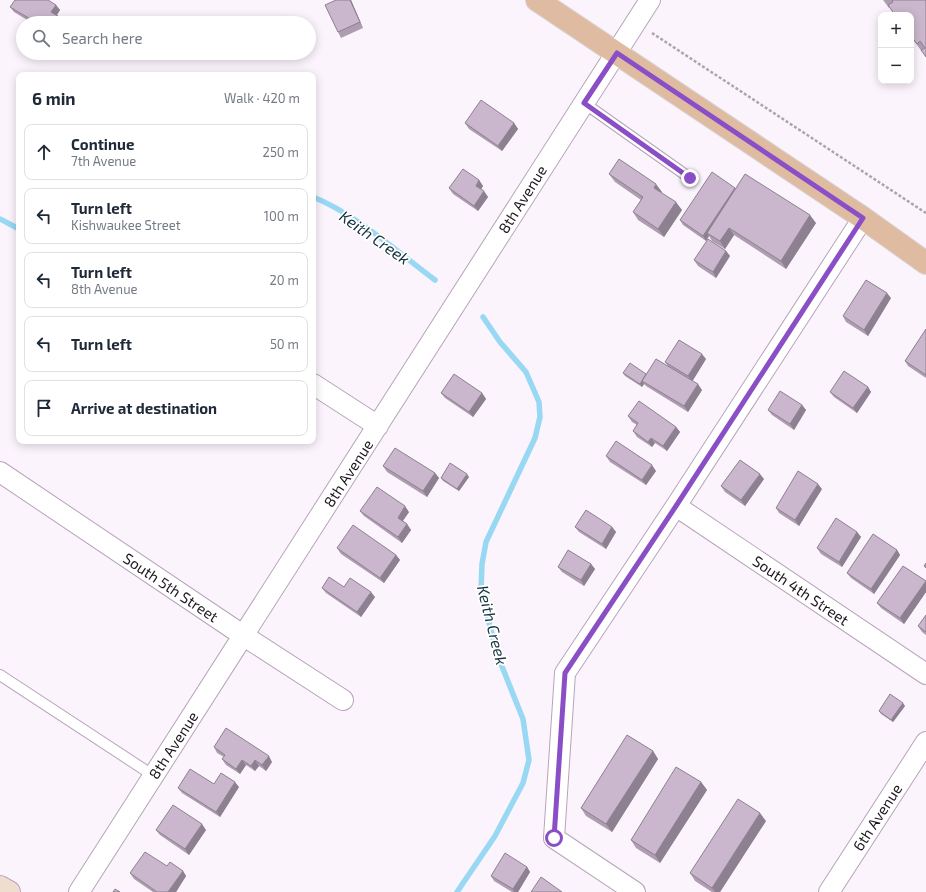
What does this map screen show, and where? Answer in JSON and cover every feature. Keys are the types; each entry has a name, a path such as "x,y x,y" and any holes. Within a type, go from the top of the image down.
{"main road":[{"path":"537,0 863,218 926,263"}],"street":[{"name":"8th Avenue","path":"79,892 650,0"},
{"path":"635,892 554,838 565,673 676,506 863,218"},
{"path":"316,386 378,426"},
{"name":"South 5th Street","path":"0,472 244,636 343,700"},
{"name":"South 4th Street","path":"676,506 926,674"},
{"name":"6th Avenue","path":"829,892 926,742"},
{"path":"0,887 9,892"}],"lane":[{"path":"584,103 690,178"},
{"path":"0,675 154,776"}],"path":[{"path":"636,22 926,213"}],"building":[{"path":"15,0 48,0 56,5 51,12 58,16 25,16 10,7"},
{"path":"336,0 350,0 360,22 338,32 325,5"},
{"path":"892,0 926,0 926,57 921,50 925,48 920,41 917,44 914,40 914,12 893,12 888,5 893,2"},
{"path":"481,100 514,123 498,146 465,123"},
{"path":"619,159 656,184 654,188 676,202 658,229 633,212 643,197 609,174"},
{"path":"463,169 479,180 476,186 484,191 474,206 449,188"},
{"path":"712,172 735,188 703,236 680,220"},
{"path":"745,174 810,215 781,261 729,228 720,241 707,233"},
{"path":"708,239 726,251 713,272 694,260"},
{"path":"866,280 887,293 864,330 843,316"},
{"path":"926,329 926,375 905,361"},
{"path":"679,340 702,354 688,376 665,362"},
{"path":"656,359 698,384 684,406 642,381"},
{"path":"630,363 646,374 640,384 623,373"},
{"path":"844,371 868,387 853,408 830,392"},
{"path":"454,374 482,393 469,412 441,393"},
{"path":"780,391 802,405 790,424 768,410"},
{"path":"639,401 676,427 663,446 651,438 648,442 633,431 638,423 628,416"},
{"path":"616,441 652,465 642,480 606,456"},
{"path":"395,448 435,473 423,491 383,466"},
{"path":"740,460 760,474 741,500 721,486"},
{"path":"450,463 467,474 457,489 441,478"},
{"path":"798,471 818,484 795,520 776,508"},
{"path":"377,487 405,506 398,518 407,524 398,537 360,511"},
{"path":"586,510 612,527 602,544 575,527"},
{"path":"836,518 857,532 839,562 817,548"},
{"path":"353,525 396,555 380,578 337,548"},
{"path":"873,534 897,550 871,589 847,573"},
{"path":"568,550 591,564 581,580 558,567"},
{"path":"903,566 926,581 900,618 877,603"},
{"path":"329,577 344,587 350,578 371,592 357,612 322,588"},
{"path":"926,615 926,632 918,626"},
{"path":"890,694 903,703 891,720 879,711"},
{"path":"226,728 269,756 262,765 255,760 251,766 242,760 236,769 222,759 225,755 214,747"},
{"path":"627,735 653,751 606,824 581,808"},
{"path":"676,767 701,782 655,855 631,840"},
{"path":"190,769 214,784 221,773 235,782 216,812 178,788"},
{"path":"738,799 760,813 712,888 690,873"},
{"path":"173,805 202,824 185,849 156,830"},
{"path":"145,852 167,866 170,862 183,871 168,892 157,892 130,873"},
{"path":"505,853 527,867 513,889 491,876"},
{"path":"541,877 562,892 531,892"},
{"path":"115,889 120,892 113,892"}],"waterway":[{"name":"Keith Creek","path":"316,198 329,204 360,223 435,280"},
{"name":"Keith Creek","path":"0,219 16,227"},
{"name":"Keith Creek","path":"457,892 495,836 523,783 529,760 523,719 497,654 481,590 482,564 486,542 535,438 540,417 539,402 526,372 500,342 483,317"}],"route":[{"path":"554,838 565,673 676,506 863,218 617,53 584,103 690,178"}]}
